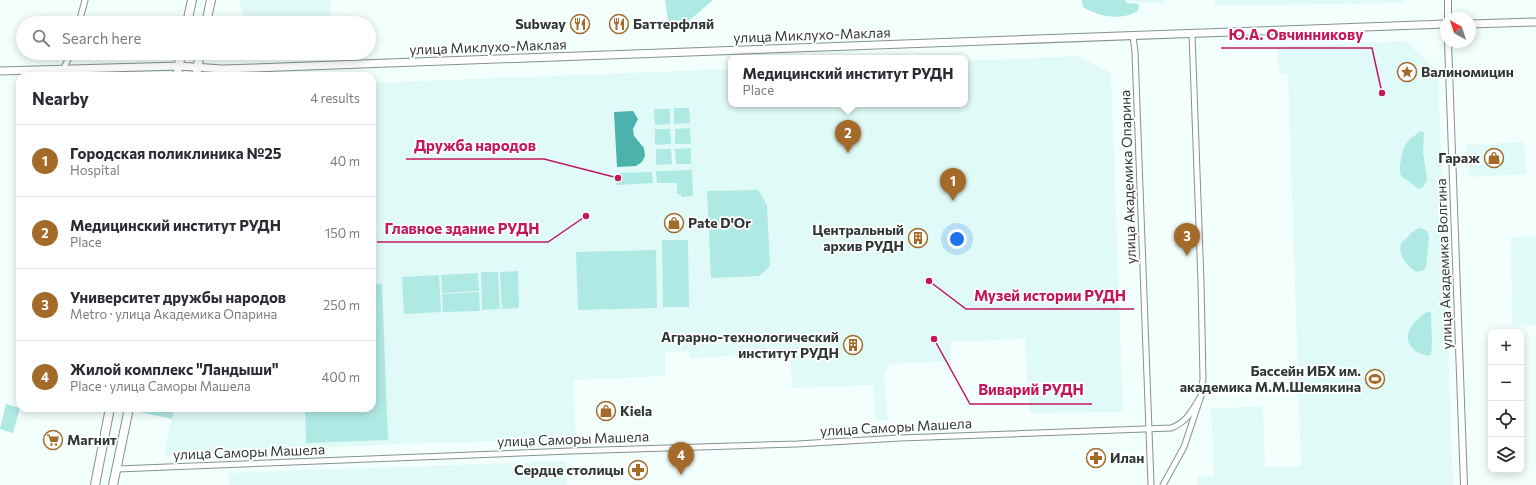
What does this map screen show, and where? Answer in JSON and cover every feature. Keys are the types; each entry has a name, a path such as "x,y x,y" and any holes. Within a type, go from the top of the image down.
{"main road":[{"path":"189,16 192,0"},
{"path":"207,16 210,0"},
{"path":"1476,24 1536,22"},
{"name":"улица Миклухо-Маклая","path":"0,71 179,66 222,69 262,68 1440,24"},
{"path":"178,72 180,60"},
{"path":"197,72 199,60"},
{"path":"94,485 109,412"},
{"path":"113,485 128,412"}],"street":[{"path":"81,16 85,0"},
{"path":"1448,0 1448,12"},
{"path":"1163,485 1184,447 1200,396 1202,379 1201,282 1192,34"},
{"name":"улица Академика Опарина","path":"1133,36 1135,52 1151,485"},
{"name":"улица Академика Волгина","path":"1448,48 1464,485"},
{"path":"63,70 68,60"},
{"name":"улица Саморы Машела","path":"117,468 558,451 797,444 900,438 1171,428 1179,425 1188,416 1200,396"}],"shaded area":[{"path":"239,0 331,0 331,16 243,16"},
{"path":"665,0 713,0 684,25 669,27"},
{"path":"1082,0 1125,0 1126,3 1139,4 1138,11 1117,17 1096,13 1083,7"},
{"path":"1125,0 1165,0 1165,3 1126,2"},
{"path":"1214,0 1405,0 1402,3 1214,6"},
{"path":"1405,41 1438,71 1453,485 1198,485 1198,477 1214,476 1211,409 1263,406 1265,467 1301,466 1288,74 1279,74 1277,47"},
{"path":"1079,56 1111,73 1123,412 1033,413 1029,411 1025,339 950,342 951,361 890,364 884,375 888,420 876,421 873,385 792,388 790,351 690,359 689,351 665,352 665,376 573,380 576,439 397,444 164,455 173,412 376,412 376,83 728,69 728,107 968,107 968,61"},
{"path":"674,108 689,108 690,123 674,124"},
{"path":"654,109 670,109 670,124 655,125"},
{"path":"633,111 638,119 633,129 634,136 644,148 645,156 642,162 636,166 617,167 614,112"},
{"path":"690,128 691,144 675,144 675,129"},
{"path":"655,129 670,129 671,144 655,145"},
{"path":"1421,131 1424,132 1423,152 1427,180 1424,186 1419,189 1401,176 1400,168 1403,149 1410,139"},
{"path":"1524,142 1526,174 1469,177 1467,145"},
{"path":"691,148 691,164 676,164 675,149"},
{"path":"656,149 671,149 672,164 656,165"},
{"path":"692,170 693,196 681,197 681,194 677,194 677,183 657,183 656,171"},
{"path":"652,172 653,183 616,185 616,176 619,173"},
{"path":"758,190 767,205 770,266 759,276 711,278 707,191"},
{"path":"1421,228 1427,231 1429,236 1426,268 1421,271 1415,271 1406,263 1400,248 1402,242 1417,229"},
{"path":"1536,236 1536,325 1512,325 1511,237"},
{"path":"662,240 688,240 689,307 663,307"},
{"path":"656,250 657,308 578,310 576,252"},
{"path":"518,271 519,308 502,309 500,272"},
{"path":"481,272 498,272 500,309 482,310"},
{"path":"478,273 479,291 442,293 441,275"},
{"path":"439,275 441,312 404,314 402,277"},
{"path":"376,284 382,284 388,440 306,443 305,412 376,412"},
{"path":"479,292 480,311 443,312 442,294"},
{"path":"1429,311 1431,313 1432,342 1431,355 1428,356 1412,348 1408,340 1408,332 1422,315"},
{"path":"6,404 16,407 16,412 19,412 13,433 0,429"},
{"path":"139,412 173,412 172,419"},
{"path":"566,461 567,485 229,485 228,473"}],"place":[{"name":"Subway","path":"580,24"},
{"name":"Баттерфляй","path":"619,24"},
{"name":"Валиномицин","path":"1407,72"},
{"name":"Ю.А. Овчинникову","path":"1382,93"},
{"name":"Медицинский институт РУДН","path":"848,153"},
{"name":"Гараж","path":"1494,158"},
{"name":"Дружба народов","path":"618,178"},
{"name":"Городская поликлиника №25","path":"953,201"},
{"name":"Главное здание РУДН","path":"586,216"},
{"name":"Pate D'Or","path":"674,223"},
{"name":"Центральный архив РУДН","path":"918,238"},
{"name":"Университет дружбы народов","path":"1187,256"},
{"name":"Музей истории РУДН","path":"929,281"},
{"name":"Виварий РУДН","path":"934,339"},
{"name":"Аграрно-технологический институт РУДН","path":"853,345"},
{"name":"Бассейн ИБХ им. академика М.М.Шемякина","path":"1375,379"},
{"name":"Kiela","path":"606,411"},
{"name":"Магнит","path":"53,440"},
{"name":"Илан","path":"1096,458"},
{"name":"Сердце столицы","path":"638,470"},
{"name":"Жилой комплекс \"Ландыши\"","path":"681,475"}]}
